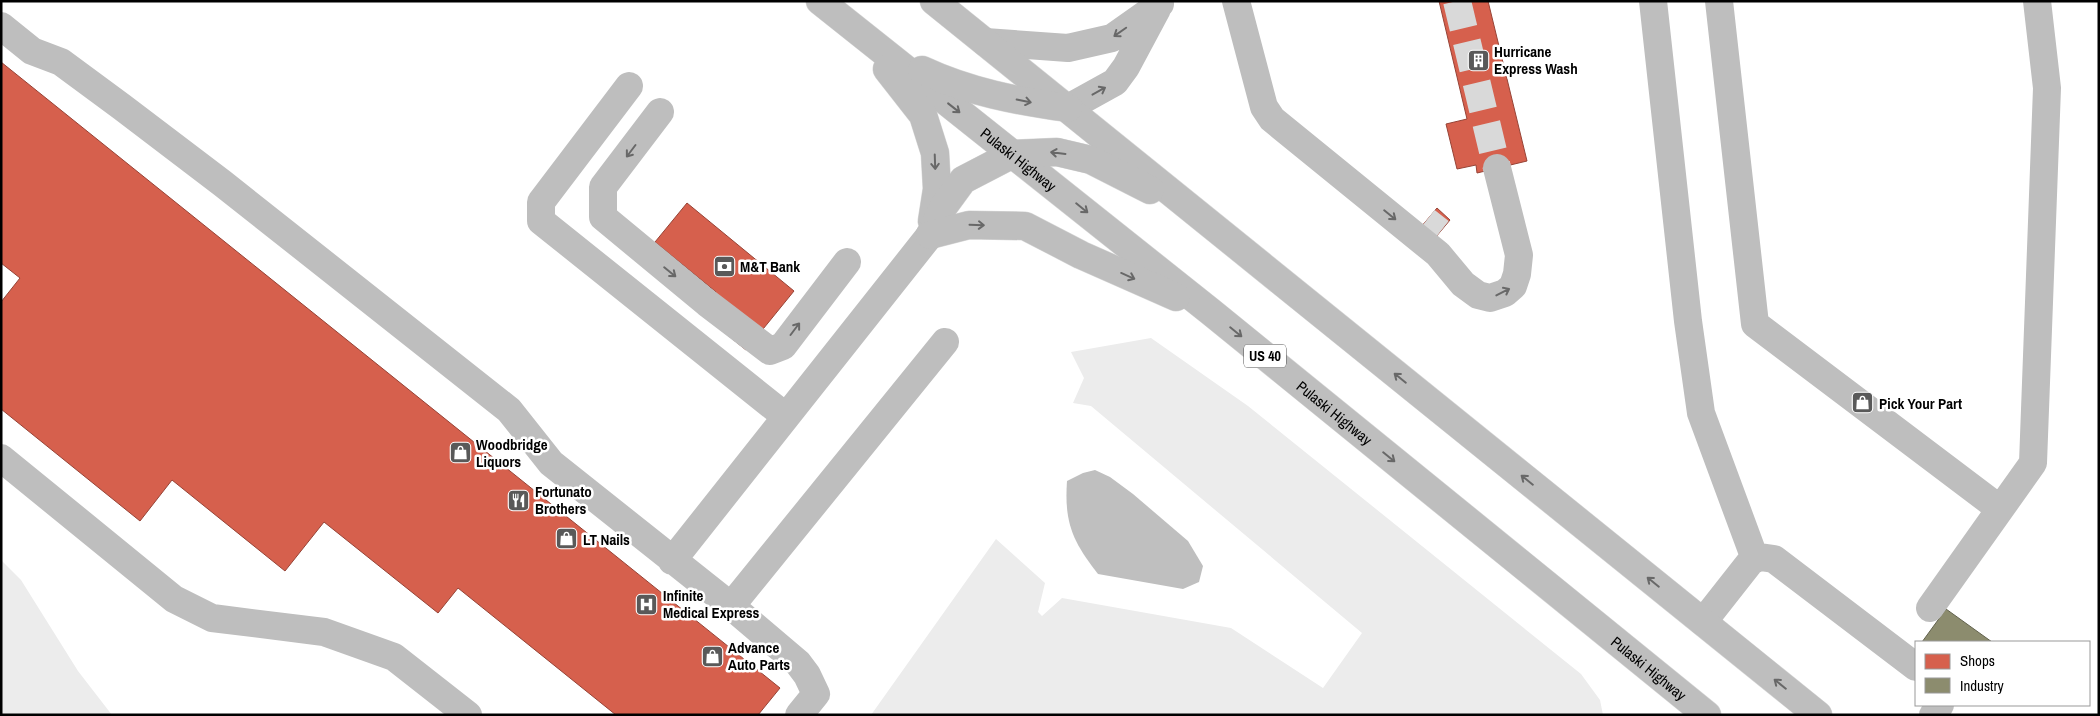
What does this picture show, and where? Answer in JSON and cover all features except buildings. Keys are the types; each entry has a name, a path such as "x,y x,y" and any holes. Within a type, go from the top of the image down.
{"main road":[{"name":"Pulaski Highway","path":"820,1 879,50 1212,312 1707,715"},
{"path":"934,1 1818,715"},
{"path":"1653,1 1688,321 1701,413 1755,559"},
{"path":"1719,1 1755,324 2000,509"},
{"path":"1930,608 2033,463 2047,88 2038,1"},
{"path":"984,42 1068,48 1112,38 1161,3"},
{"path":"879,50 950,83 995,96 1068,108 1115,82 1126,68 1161,3"},
{"path":"1239,12 1270,68 1278,100 1293,116 1433,227 1459,252 1466,287"},
{"path":"1239,12 1264,107 1272,119 1438,254 1466,287 1478,295 1490,298 1505,293 1513,286 1517,274 1519,255 1497,168"},
{"path":"1,26 32,51 61,62 122,107 235,193 509,410 551,463 731,606 798,663 808,675 816,694 799,715"},
{"path":"858,32 923,116 935,153 936,189 930,235"},
{"path":"628,86 541,202 541,221 785,416"},
{"path":"660,112 603,187 602,217 707,303 770,351 783,346 847,262"},
{"path":"672,561 930,235 944,206 963,180 1013,154 1057,152 1091,160 1198,215"},
{"path":"930,235 969,225 1025,226 1081,255 1212,312"},
{"path":"731,606 945,342"},
{"path":"1,458 174,599 212,618 324,632 394,657 468,715"},
{"path":"1703,622 1751,561 1760,557 1774,559 1915,666"}],"shaded area":[{"path":"1151,338 1248,406 1581,674 1600,700 1603,715 871,715 996,539 1045,583 1038,612 1042,616 1062,598 1231,628 1323,688 1362,633 1091,406 1073,403 1084,378 1071,352"},
{"path":"1095,470 1110,477 1133,494 1188,541 1203,566 1199,582 1183,589 1098,574 1076,542 1069,520 1066,496 1067,481 1083,473"},
{"path":"1,560 21,580 78,671 112,715 1,715"}],"tunnel":[{"path":"1457,1 1497,168"},
{"path":"1426,221 1440,232"}],"place":[{"name":"Hurricane Express Wash","path":"1478,60"},
{"name":"M&T Bank","path":"724,266"},
{"name":"Pick Your Part","path":"1863,403"},
{"name":"Woodbridge Liquors","path":"460,453"},
{"name":"Fortunato Brothers","path":"519,500"},
{"name":"LT Nails","path":"567,539"},
{"name":"Infinite Medical Express","path":"647,604"},
{"name":"Advance Auto Parts","path":"712,656"}]}
